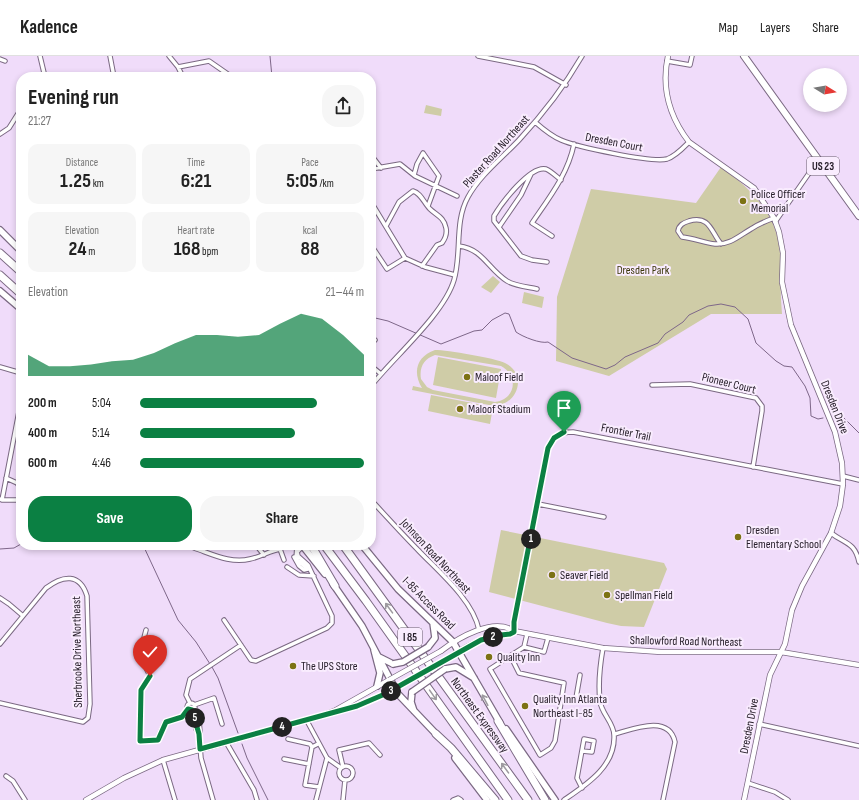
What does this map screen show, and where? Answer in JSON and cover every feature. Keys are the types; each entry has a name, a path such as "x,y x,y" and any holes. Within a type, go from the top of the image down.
{"highway":[{"path":"0,253 16,267"},
{"path":"0,276 16,290"},
{"path":"314,550 335,586"},
{"name":"I 85","path":"328,550 508,800"},
{"name":"Northeast Expressway","path":"347,550 528,800"},
{"path":"498,721 545,800"},
{"path":"436,734 451,748 496,800"}],"main road":[{"name":"US 23","path":"744,56 859,216"},
{"path":"0,230 16,246"},
{"path":"0,291 16,305"},
{"path":"304,550 335,586 362,626 395,689 436,734 487,800"},
{"name":"I-85 Access Road","path":"366,550 398,589 453,642 498,721 507,730 555,800"},
{"path":"379,656 393,664 403,662 428,646 435,638 433,623"},
{"path":"374,647 380,673 377,686"},
{"path":"414,711 411,702 412,692 445,669 456,667 474,678"}],"street":[{"path":"40,56 44,72"},
{"path":"110,56 113,72"},
{"path":"169,56 180,72"},
{"path":"478,56 534,66 566,85"},
{"name":"Plaster Road Northeast","path":"376,380 444,302 455,275 463,211 471,193 486,174 536,122 566,85 582,56"},
{"path":"668,58 690,65 692,56"},
{"name":"Dresden Drive","path":"668,58 666,89 670,111 680,132 689,142 754,188 774,220 783,253 782,282 791,325 836,432 840,447 843,476 840,506 831,533 796,602 785,644 770,675 744,800"},
{"path":"0,59 5,61"},
{"path":"178,67 209,61 225,72"},
{"path":"0,134 10,128 16,118"},
{"name":"Dresden Court","path":"536,122 552,135 574,144 652,160 660,160 673,156 689,142"},
{"path":"552,236 532,223 562,180 572,157 574,144"},
{"path":"414,175 417,164 423,153 439,176 428,206"},
{"path":"722,244 712,227 700,220 687,221 678,228 678,231 682,237 693,238 708,243 722,244 732,241 752,228 774,220 819,159"},
{"path":"376,162 381,168"},
{"path":"376,168 400,164 414,175 457,196"},
{"path":"547,262 532,260 521,256 494,220 497,211 520,183 532,173 541,169 546,169 562,180"},
{"path":"499,227 521,195 532,173"},
{"path":"386,226 390,222 399,202 413,191 419,194 431,210 438,213 447,230 442,243 437,244 422,266"},
{"path":"376,210 405,258 422,266 455,275"},
{"path":"459,246 473,249 502,277 511,283 537,289"},
{"path":"376,252 387,269 405,258"},
{"path":"0,366 16,371"},
{"path":"376,370 381,374"},
{"name":"Pioneer Court","path":"652,386 690,384 756,398 762,406 762,411 753,466"},
{"path":"16,427 1,499 16,500"},
{"name":"Frontier Trail","path":"514,632 514,622 548,448 554,438 564,432 573,432 843,484"},
{"path":"843,476 859,480"},
{"path":"6,478 16,482"},
{"path":"538,504 604,517"},
{"name":"Johnson Road Northeast","path":"376,505 458,592 478,622 479,630"},
{"path":"831,533 854,547 857,552 859,562"},
{"path":"200,550 234,561 249,560 268,551 274,550"},
{"path":"260,550 264,554"},
{"path":"280,550 284,560"},
{"path":"224,620 251,660 256,661 327,628 332,623 332,616 314,576 296,559 297,550"},
{"path":"298,550 297,552 301,564"},
{"path":"287,567 299,575 314,576"},
{"name":"Sherbrooke Drive Northeast","path":"0,644 22,615 46,588 53,583 70,579 77,580 84,587 87,596 90,704 88,718 83,722 0,703"},
{"path":"0,598 10,604 22,615"},
{"name":"Shallowford Road Northeast","path":"334,711 453,642 479,630 501,627 510,628 514,632"},
{"path":"146,630 142,645 144,653 143,663 152,674 141,690 140,741 158,740 166,722 182,717 190,710 195,708 194,705"},
{"name":"Shallowford Road Northeast","path":"86,800 124,778 164,760 307,721 334,711 357,706 395,689 459,651 481,640 514,632 603,648 661,652 781,652 859,665"},
{"path":"511,657 520,674 564,683 555,741 551,748 540,755 490,669 511,657 524,647 527,634"},
{"path":"524,647 544,652 548,638"},
{"path":"213,800 201,758 199,734 194,715 190,710 190,703 186,695 190,679 223,655 241,645"},
{"path":"564,800 582,788 604,767 611,751 615,734 600,702 601,660 603,648"},
{"path":"580,675 576,698 600,702"},
{"path":"190,703 194,705 214,698 222,724"},
{"path":"307,721 318,744 327,758 342,768 349,767 353,773 350,779 345,780"},
{"path":"759,724 859,746"},
{"path":"615,734 651,725 662,726 668,729 673,735 675,742 663,800"},
{"path":"288,739 310,744 312,747"},
{"path":"226,742 254,790 257,800"},
{"path":"345,780 340,776 342,768 339,750 370,743 380,755"},
{"path":"312,747 318,744"},
{"path":"312,747 305,785 319,787"},
{"path":"582,751 577,778 582,788"},
{"path":"316,800 327,758"},
{"path":"284,759 309,764"},
{"path":"164,760 176,800"},
{"path":"6,776 13,781 25,800"},
{"path":"342,800 345,780"},
{"path":"748,783 775,792 788,800"},
{"path":"453,800 458,798 461,800"}],"green space":[{"path":"426,105 442,109 441,116 424,113"},
{"name":"Dresden Park","path":"721,167 752,193 761,203 774,226 780,253 782,314 711,314 609,376 556,361 557,297 591,189 696,203"},
{"path":"493,276 500,282 491,293 481,287"},
{"path":"524,292 544,297 542,308 522,303"},
{"path":"435,350 450,351 505,363 512,368 518,381 514,395 502,404 494,406 412,390 413,386 422,388 417,376 418,365 420,360","holes":["435,355 501,366 511,375 513,387 507,397 495,402 433,390 427,387 421,379 423,364"]},
{"name":"Maloof Field","path":"438,357 501,369 496,398 433,385"},
{"name":"Maloof Stadium","path":"431,395 493,407 490,424 428,411"},
{"path":"501,530 664,563 667,569 644,627 621,626 607,623 489,592"}],"waterway":[{"path":"270,56 272,72"},
{"path":"376,318 388,321 441,344 474,331 482,330 492,320 505,313 509,314 516,332 519,334 537,341 548,342 572,358 606,369 615,365 625,357 658,343 665,334 683,322 689,315 708,306 721,304 735,307 748,319 756,343 776,361 784,366 792,367 805,386 810,398 811,416 818,419 823,418"},
{"path":"834,414 844,418 859,433"},
{"path":"0,549 16,547"},
{"path":"145,550 178,620 196,642 210,664"},
{"path":"212,667 218,678 238,733"},
{"path":"242,744 247,758 268,800"}],"place":[{"name":"Police Officer Memorial","path":"743,201"},
{"name":"Maloof Field","path":"467,377"},
{"name":"Maloof Stadium","path":"460,409"},
{"name":"Dresden Elementary School","path":"738,537"},
{"name":"Seaver Field","path":"552,575"},
{"name":"Spellman Field","path":"607,595"},
{"name":"Quality Inn","path":"489,657"},
{"name":"The UPS Store","path":"293,666"},
{"name":"Quality Inn Atlanta Northeast I-85","path":"525,706"}],"route":[{"path":"150,676 141,690 140,741 158,740 166,722 182,717 188,709 192,710 196,720 200,749 307,721 334,711 344,710 376,699 481,640 514,632 514,622 548,448 554,438 564,432"}]}
